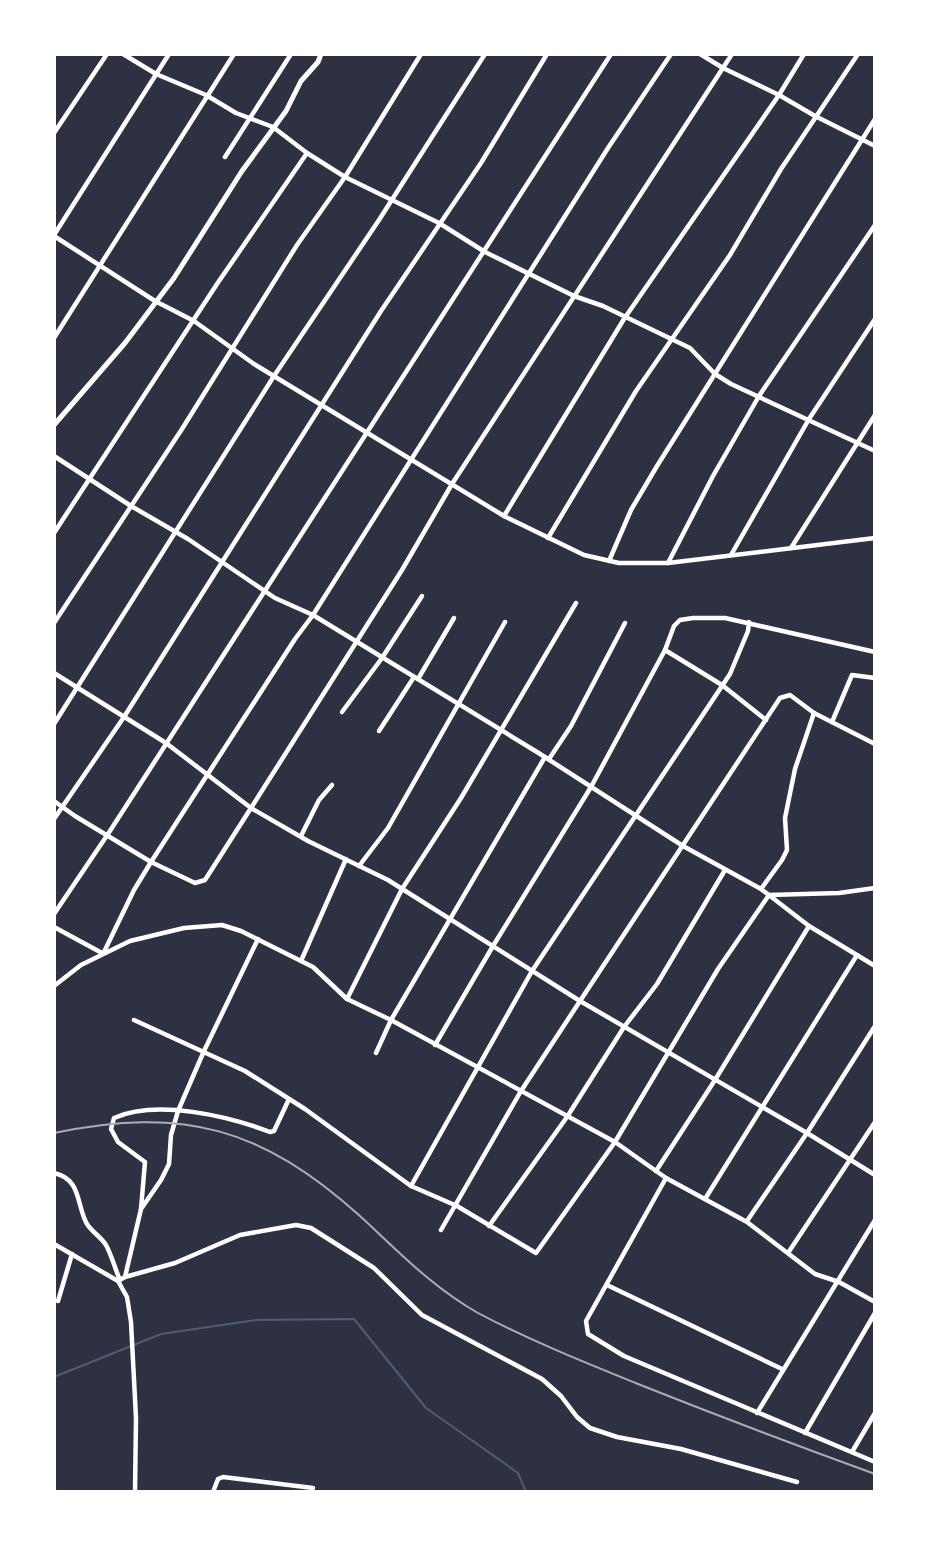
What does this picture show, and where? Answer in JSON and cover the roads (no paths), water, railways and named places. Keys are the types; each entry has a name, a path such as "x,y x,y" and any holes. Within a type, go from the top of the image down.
{"street":[{"path":"54,133 107,54"},
{"path":"123,54 156,74 206,95 236,113 273,127 345,177 439,223 485,252 574,296 603,306 690,348 715,374 732,384 875,451"},
{"path":"169,54 54,235 155,301 194,321 274,376 504,516 584,555 619,563 668,563 875,538"},
{"path":"54,338 234,54"},
{"path":"225,157 291,54"},
{"path":"54,425 125,343 174,278 321,54"},
{"path":"54,623 233,349 297,245 345,177 421,54"},
{"path":"54,724 274,376 485,54"},
{"path":"54,819 124,717 321,404 481,163 547,54"},
{"path":"54,914 611,54"},
{"path":"103,953 151,862 313,615 608,148 671,54"},
{"path":"700,54 875,146"},
{"path":"54,801 151,862 189,882 199,883 205,880 402,570 452,484 732,54"},
{"path":"504,516 624,318 779,95 804,54"},
{"path":"548,538 636,391 730,256 815,116 858,54"},
{"path":"609,561 631,510 875,119"},
{"path":"54,533 307,153"},
{"path":"668,563 713,476 759,396 827,292 875,225"},
{"path":"731,555 809,419 875,319"},
{"path":"791,548 875,415"},
{"path":"54,456 222,561 265,592 313,615 547,758 683,846 761,889 809,926 875,967"},
{"path":"342,712 382,658 422,596"},
{"path":"347,999 402,889 461,798 576,603"},
{"path":"379,732 454,618"},
{"path":"435,1045 492,946 591,787 665,650 674,626 680,620 725,618 875,652"},
{"path":"359,866 388,828 505,622"},
{"path":"411,1186 532,971 722,685 740,651 749,622"},
{"path":"376,1053 391,1020 450,919 547,758 571,726 625,623"},
{"path":"665,650 722,685 766,720"},
{"path":"54,673 166,743 251,808 402,889 580,1002 875,1175"},
{"path":"832,722 852,675 875,678"},
{"path":"441,1230 521,1091 780,698 790,695 814,713 875,744"},
{"path":"761,889 787,850 785,818 795,769 814,713"},
{"path":"301,836 319,800 332,785"},
{"path":"301,961 346,859"},
{"path":"489,1226 567,1117 624,1027 657,984 725,870"},
{"path":"769,895 839,893 875,888"},
{"path":"134,1020 245,1071 411,1186 457,1206 536,1253 615,1142 718,969 769,895"},
{"path":"54,986 103,953 130,941 184,928 222,925 258,939 301,961 320,972 347,999 391,1020 615,1142 666,1178 747,1222 815,1274 839,1282 875,1302"},
{"path":"656,1171 809,926"},
{"path":"54,927 103,953"},
{"path":"141,1209 169,1164 171,1135 178,1111 258,939"},
{"path":"705,1199 857,956"},
{"path":"747,1222 875,1026"},
{"path":"125,1277 141,1209 145,1162 118,1142 111,1129 114,1118 140,1110 178,1111 239,1120 270,1132 274,1131 289,1099"},
{"path":"788,1253 875,1122"},
{"path":"54,1173 61,1174 72,1182 80,1198 86,1222 105,1244 127,1297 131,1322 136,1437 135,1492"},
{"path":"666,1178 585,1324 588,1334 624,1356 875,1462"},
{"path":"757,1413 875,1220"},
{"path":"119,1281 175,1263 240,1235 296,1225 311,1228 374,1268 422,1315 542,1379 590,1428 797,1482"},
{"path":"54,1244 119,1281"},
{"path":"58,1301 72,1254"},
{"path":"607,1285 782,1369"},
{"path":"805,1433 875,1313"},
{"path":"852,1452 875,1413"},
{"path":"213,1492 218,1479 223,1477 313,1488"}],"waterway":[{"path":"54,1377 161,1334 256,1320 354,1319 426,1408 518,1473 526,1492"}],"railway":[{"path":"54,1133 100,1125 143,1122 182,1124 219,1131 254,1144 289,1162 324,1186 431,1281 478,1313 537,1342 638,1384 875,1474"}]}
